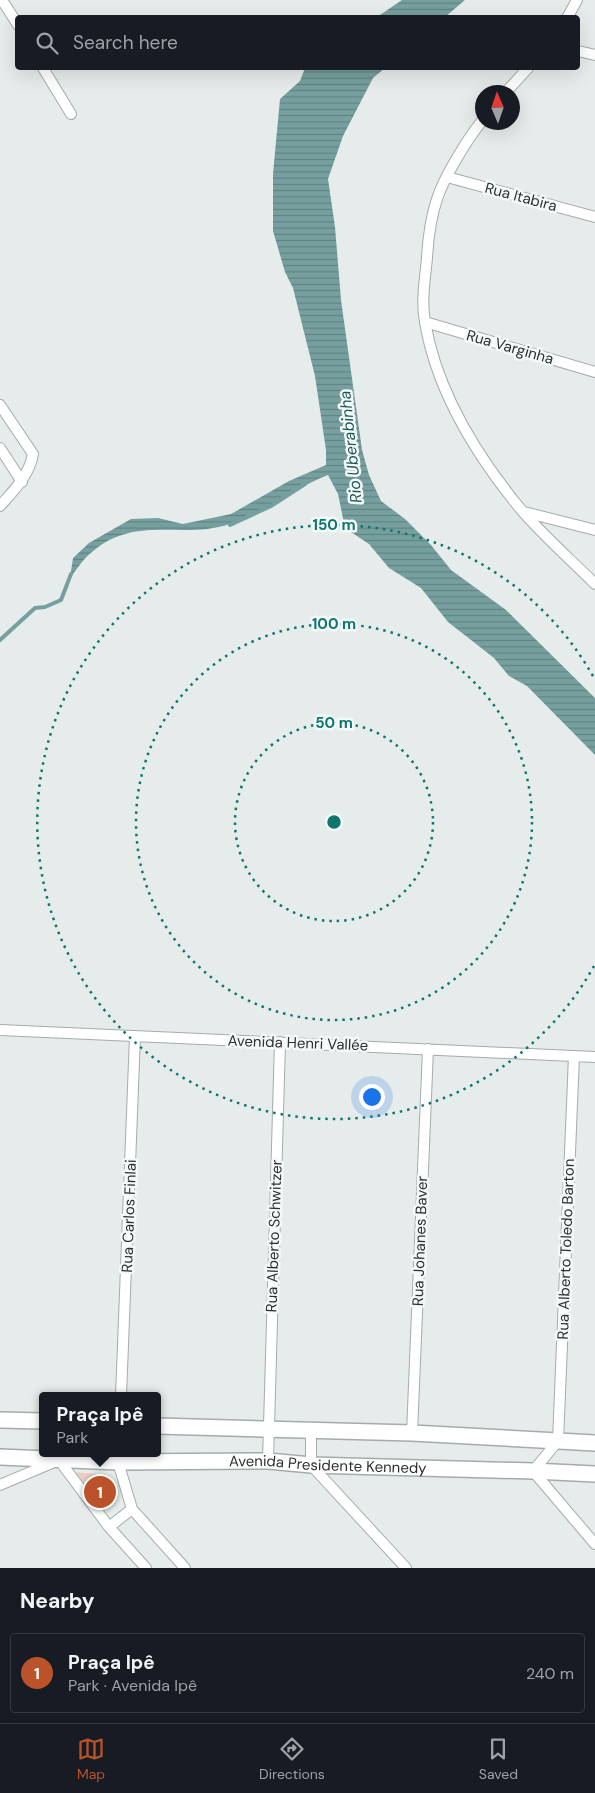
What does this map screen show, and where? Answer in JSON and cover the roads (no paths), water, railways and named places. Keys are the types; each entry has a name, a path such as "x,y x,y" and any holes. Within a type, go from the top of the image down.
{"street":[{"path":"2,0 15,21"},
{"path":"569,15 577,0"},
{"path":"580,52 595,56"},
{"path":"44,70 72,114"},
{"path":"512,85 526,70"},
{"path":"476,130 447,177 437,199 428,243 424,282 424,322 438,369 455,412 480,454 523,512 595,584"},
{"name":"Rua Itabira","path":"447,177 595,217"},
{"name":"Rua Varginha","path":"424,322 595,372"},
{"path":"0,405 33,454 31,464 22,482 0,506"},
{"path":"0,448 22,482"},
{"path":"523,512 595,530"},
{"name":"Avenida Henri Vallée","path":"0,1030 595,1057"},
{"name":"Rua Carlos Finlai","path":"121,1392 135,1036"},
{"name":"Rua Alberto Schwitzer","path":"268,1461 280,1042"},
{"name":"Rua Johanes Baver","path":"412,1433 428,1049"},
{"name":"Rua Alberto Toledo Barton","path":"558,1441 574,1056"},
{"path":"0,1420 39,1421"},
{"path":"161,1426 311,1432 412,1433 595,1443"},
{"path":"311,1432 311,1465 406,1568"},
{"path":"558,1441 533,1470 595,1544"},
{"name":"Avenida Presidente Kennedy","path":"0,1457 59,1460 119,1458 268,1461 311,1465 533,1470 595,1474"},
{"path":"119,1458 132,1509 185,1568"},
{"path":"59,1460 109,1527 146,1568"},
{"name":"Avenida Presidente Kennedy","path":"0,1485 59,1460"},
{"path":"109,1527 132,1509"}],"water":[{"path":"402,0 465,0 447,15 380,15"},
{"name":"Rio Uberabinha","path":"304,70 383,70 373,78 343,136 328,179 335,227 341,300 362,450 369,475 381,501 405,519 431,545 451,570 506,610 595,698 595,755 527,686 509,676 494,658 448,622 421,588 389,568 369,544 345,528 338,494 328,475 256,514 230,524 194,530 142,531 125,534 109,541 89,555 70,578 73,558 89,543 131,519 158,518 183,524 231,514 289,481 326,465 326,450 315,376 293,288 285,272 273,231 273,174 280,99 300,81"}],"waterway":[{"path":"230,525 271,506 305,484"},
{"path":"0,640 35,608 45,607 61,600 71,574"}],"place":[{"name":"Praça Ipê","path":"100,1492"}]}
